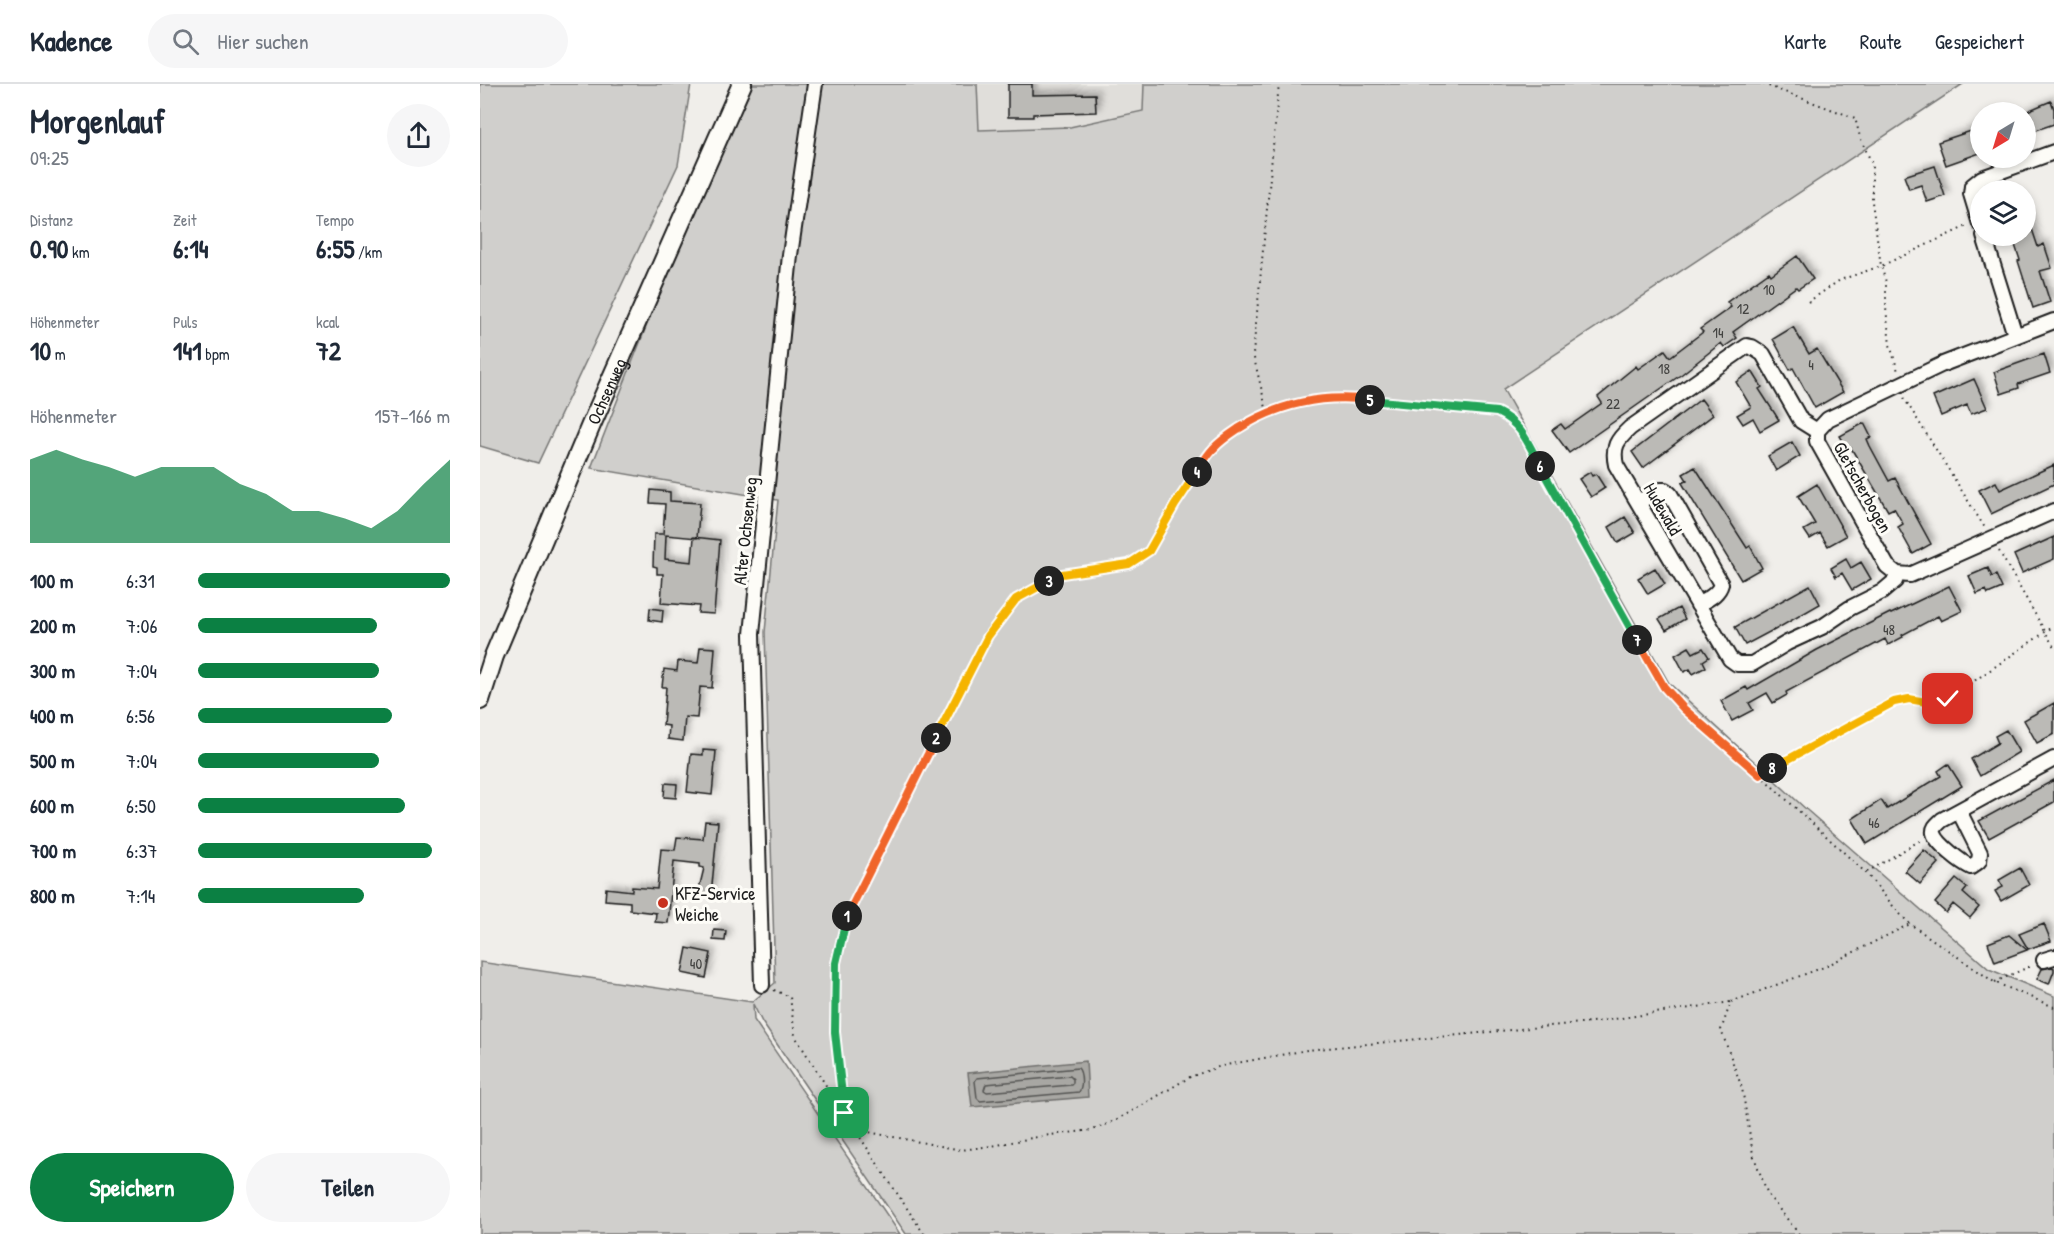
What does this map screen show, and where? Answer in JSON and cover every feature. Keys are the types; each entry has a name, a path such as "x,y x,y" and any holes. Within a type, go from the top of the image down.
{"main road":[{"name":"Ochsenweg","path":"480,700 494,656 591,425 742,84"}],"street":[{"name":"Alter Ochsenweg","path":"762,985 752,634 790,255 815,84"},
{"path":"1980,180 2054,152"},
{"path":"1987,246 2015,335"},
{"name":"Gletscherbogen","path":"1897,574 1887,566 1817,441 1816,431 1828,419 1942,364 2054,321"},
{"name":"Hudewald","path":"1816,431 1801,421 1763,354 1752,346 1747,346 1630,428 1619,438 1614,453 1616,465 1730,659 1737,664 1744,666 1752,664 1787,643 1822,627 1850,608 1882,592 1895,581 1897,574"},
{"path":"1638,502 1661,489 1670,494 1721,584 1720,590 1715,595 1698,605"},
{"path":"1897,574 1910,575 2054,511"},
{"path":"1959,811 1980,853 1979,861 1971,867 1964,864 1939,841 1934,832 1935,827 1942,820 2054,759"}],"path":[{"path":"1267,412 1253,354 1279,84"},
{"path":"1763,84 1855,118 1860,137 1872,164 1872,202 1881,267 1886,282 1890,345 1899,385 2054,647"},
{"path":"1808,302 1840,280 1881,267 1970,226"},
{"path":"844,1113 835,1021 836,963 847,914 988,636 1016,599 1062,574 1129,564 1149,551 1175,505 1212,449 1226,437 1267,412 1304,400 1345,397 1497,412 1510,418 1520,429 1664,687 1684,709 1760,775 1866,873 1910,924 1994,982 2054,1007"},
{"path":"1760,775 1894,702 1909,699 1926,702 1948,699 2054,626"},
{"path":"1866,873 1934,832"},
{"path":"851,1115 859,1114 868,1132 961,1150 1093,1130 1117,1120 1190,1077 1221,1066 1307,1050 1601,1022 1731,1002 1824,967 1910,924"},
{"path":"1994,982 2049,958"},
{"path":"762,985 790,997 795,1036 924,1234"},
{"path":"1731,1002 1721,1030 1743,1088 1753,1154 1768,1195 1799,1234"}],"shaded area":[{"path":"480,84 691,84 678,165 538,463 480,446"},
{"path":"750,84 977,84 979,130 1070,127 1143,111 1144,84 1963,84 1503,389 1669,683 1808,811 1989,969 2054,996 2054,1234 906,1234 762,1022 753,1004 754,1020 900,1234 480,1234 480,962 752,1002 775,983 765,632 778,500 591,468 662,286"},
{"path":"977,84 1144,84 1144,111 1070,127 978,130"}],"water":[{"path":"1086,1061 1088,1097 972,1107 968,1073"}],"building":[{"path":"1008,84 1032,84 1032,95 1095,94 1096,112 1008,117"},
{"path":"2051,101 2054,109 2054,124 2036,130 2036,107"},
{"path":"1970,131 1970,157 1946,165 1938,142"},
{"path":"1935,166 1945,196 1927,202 1921,185 1909,189 1904,176"},
{"path":"2036,241 2038,247 2044,244 2052,268 2040,271 2050,302 2033,308 2018,261 2020,260 2015,246 2036,246"},
{"path":"1797,256 1813,279 1798,289 1796,287 1733,332 1737,338 1724,347 1721,343 1682,374 1569,453 1552,430 1561,424 1565,429 1602,403 1598,397 1636,366 1638,369 1665,350 1670,357 1703,332 1700,329 1731,307 1727,302 1769,272 1771,275"},
{"path":"1793,327 1809,354 1817,349 1843,392 1815,408 1793,368 1790,370 1773,339"},
{"path":"2044,354 2050,373 2018,384 2019,388 2001,394 1994,372"},
{"path":"1752,371 1762,387 1759,389 1779,420 1760,431 1753,418 1743,424 1737,415 1751,407 1736,382"},
{"path":"1974,379 1987,408 1971,414 1967,405 1941,416 1933,397"},
{"path":"1701,399 1713,415 1643,468 1632,452"},
{"path":"1864,423 1871,437 1867,439 1870,446 1889,481 1895,478 1931,544 1913,554 1898,527 1903,524 1894,508 1888,511 1851,448 1848,449 1840,436"},
{"path":"1792,442 1800,456 1776,471 1768,456"},
{"path":"2054,465 2054,484 1991,514 1979,490 1996,482 2000,490"},
{"path":"1695,467 1747,548 1750,546 1762,568 1741,580 1682,483 1687,480 1683,474"},
{"path":"1590,472 1592,476 1596,474 1605,488 1591,497 1579,479"},
{"path":"1817,484 1846,536 1828,546 1820,533 1810,539 1804,530 1815,524 1798,496"},
{"path":"651,490 670,492 670,501 700,503 697,537 720,540 714,614 698,613 699,606 661,603 663,574 657,574 657,567 653,566 654,534 663,534 665,504 650,503","holes":["666,535 694,538 692,562 665,559"]},
{"path":"1625,517 1635,533 1618,543 1609,527"},
{"path":"2054,537 2054,559 2022,573 2014,555"},
{"path":"1846,559 1851,568 1861,562 1871,579 1852,590 1842,573 1836,577 1831,568"},
{"path":"1655,568 1665,584 1648,594 1638,578"},
{"path":"1988,568 1992,577 1996,575 2002,588 1988,594 1986,590 1977,594 1969,576"},
{"path":"1810,585 1820,604 1745,645 1735,627"},
{"path":"1949,586 1962,611 1941,621 1938,616 1888,645 1885,639 1786,692 1787,695 1773,703 1767,693 1749,703 1753,710 1732,721 1721,701 1746,687 1748,690 1817,650 1890,613"},
{"path":"650,608 663,610 662,622 649,620"},
{"path":"1679,608 1685,619 1666,630 1659,619"},
{"path":"700,647 715,648 712,688 700,687 697,718 685,717 683,741 668,739 669,726 663,725 666,687 662,687 664,669 677,671 678,661 698,663"},
{"path":"1689,647 1693,653 1703,648 1709,657 1703,661 1706,667 1693,674 1690,669 1684,672 1675,655"},
{"path":"2054,703 2054,734 2037,743 2024,720"},
{"path":"2006,730 2019,752 1980,776 1971,759 1998,743 1995,736"},
{"path":"703,750 716,751 712,795 687,792 691,754 703,755"},
{"path":"1948,764 1962,786 1867,844 1852,819 1881,800 1887,809 1941,776 1938,771"},
{"path":"2054,780 2054,802 1989,838 1979,821"},
{"path":"665,783 677,784 676,798 664,797"},
{"path":"705,821 718,822 709,895 698,893 704,868 700,867 700,864 674,861 668,923 655,922 656,913 630,910 630,902 605,900 606,888 632,891 632,887 657,889 661,849 675,850 677,837 703,839"},
{"path":"1924,850 1939,863 1920,884 1905,871"},
{"path":"2020,868 2029,885 2001,901 1995,891 2003,887 1999,880"},
{"path":"1956,879 1967,888 1963,893 1979,907 1970,918 1953,904 1946,913 1935,903"},
{"path":"2044,924 2051,941 2028,949 2019,934"},
{"path":"714,930 726,931 725,941 713,940"},
{"path":"2009,935 2027,950 1995,962 1988,943"},
{"path":"687,948 711,953 706,978 682,973"},
{"path":"2052,967 2054,971 2049,984 2037,979 2042,969"}],"place":[{"name":"KFZ-Service Weiche","path":"663,903"}],"route":[{"path":"844,1113 835,1032 836,963 847,914 988,636 1016,599 1062,574 1129,564 1149,551 1175,505 1212,449 1226,437 1267,412 1304,400 1345,397 1497,412 1510,418 1520,429 1664,687 1684,709 1760,775 1894,702 1909,699 1926,702 1948,699"}]}
